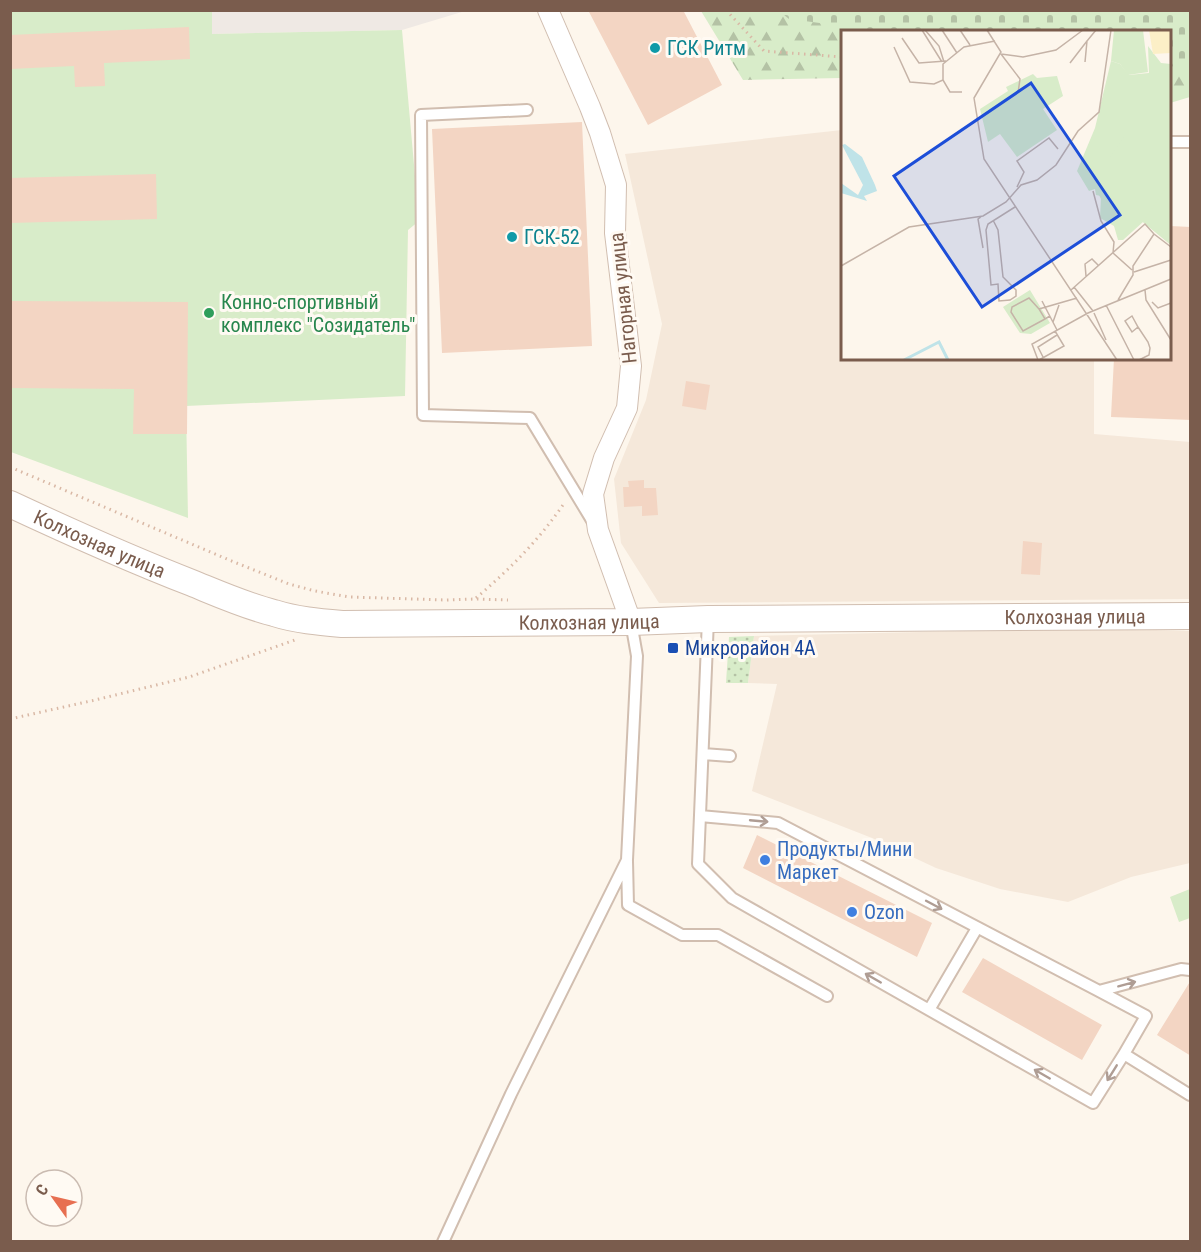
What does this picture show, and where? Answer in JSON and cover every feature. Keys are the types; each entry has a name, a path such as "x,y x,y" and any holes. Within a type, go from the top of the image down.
{"street":[{"name":"Нагорная улица","path":"548,10 590,107 616,185 615,233 631,366 627,408 604,458 593,494 598,530 631,622"},
{"name":"Колхозная улица","path":"10,504 74,535 245,604 274,614 318,622 342,624 1191,616"}],"lane":[{"path":"527,110 421,115 423,416 530,418 598,530"},
{"path":"1171,142 1191,142"},
{"path":"700,816 778,823 1146,1016 1093,1103 732,898 698,864 708,619"},
{"path":"631,622 638,656 627,860 628,905 682,935 718,935 827,996"},
{"path":"703,754 730,756"},
{"path":"443,1242 511,1094 627,860"},
{"path":"929,1010 977,927"},
{"path":"1099,991 1181,969 1191,970"},
{"path":"1124,1054 1191,1095"}],"path":[{"path":"726,10 764,51 841,57"},
{"path":"10,467 187,543 289,584 315,591 349,597 513,600"},
{"path":"475,599 523,556 574,491"},
{"path":"10,718 189,677 298,639"}],"shaded area":[{"path":"212,11 465,11 402,30 212,34"},
{"path":"841,130 841,360 1094,360 1094,434 1190,442 1190,599 659,603 621,543 614,479 646,400 662,324 625,154"},
{"path":"1087,628 1190,631 1190,863 1131,877 1068,902 1000,889 936,868 872,838 752,791 777,684 748,683 754,636"}],"green space":[{"name":"Конно-спортивный комплекс \"Созидатель\"","path":"10,11 212,11 212,34 402,30 419,221 408,230 405,396 186,406 188,518 11,452"},
{"path":"701,11 1190,11 1190,97 1171,103 1171,30 841,30 841,78 743,80"},
{"path":"779,11 1190,11 1190,69 1171,66 1171,30 874,30 789,19"},
{"path":"754,636 748,683 726,683 729,637"},
{"path":"1190,889 1190,918 1179,922 1170,897"}],"building":[{"name":"ГСК Ритм","path":"588,10 683,10 722,85 648,125"},
{"path":"189,27 190,59 104,63 105,86 75,87 74,66 10,69 10,35"},
{"name":"ГСК-52","path":"582,122 592,346 442,353 432,129"},
{"path":"156,174 157,219 10,223 10,178"},
{"path":"1171,226 1191,227 1191,420 1111,417 1114,360 1171,360"},
{"path":"11,301 188,302 187,434 133,434 134,389 11,388"},
{"path":"686,381 710,385 706,410 682,406"},
{"path":"644,480 644,488 656,488 658,515 642,516 642,506 624,507 623,487 629,487 628,481"},
{"path":"1023,541 1042,543 1040,575 1021,574"},
{"path":"757,835 932,923 917,957 743,868"},
{"path":"983,958 1102,1025 1082,1060 962,992"},
{"path":"1191,980 1191,1056 1157,1035"}],"place":[{"name":"ГСК Ритм","path":"655,48"},
{"name":"ГСК-52","path":"512,237"},
{"name":"Конно-спортивный комплекс \"Созидатель\"","path":"209,313"},
{"name":"Микрорайон 4А","path":"673,648"},
{"name":"Продукты/Мини Маркет","path":"765,860"},
{"name":"Ozon","path":"852,912"}]}
